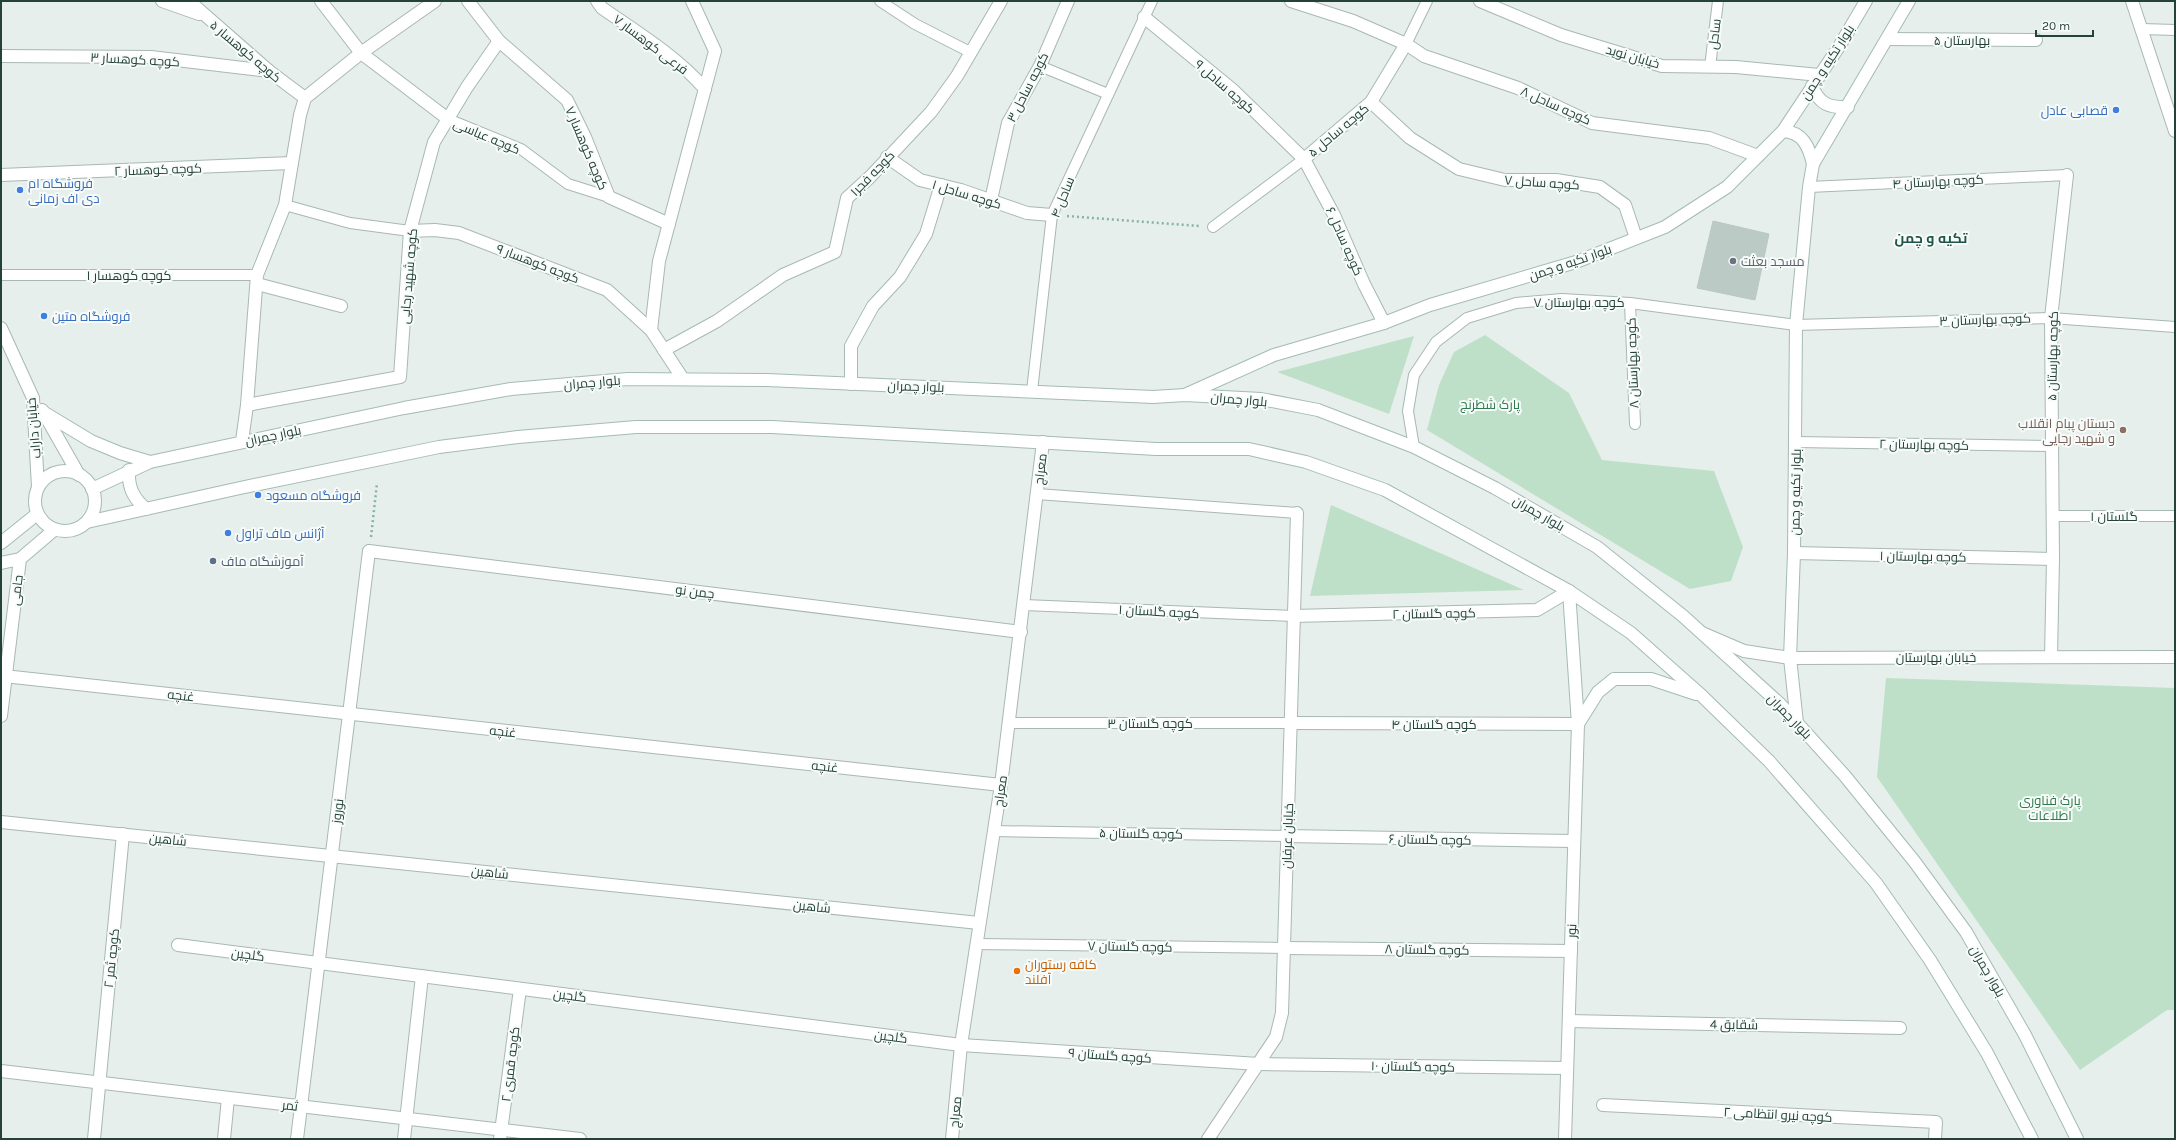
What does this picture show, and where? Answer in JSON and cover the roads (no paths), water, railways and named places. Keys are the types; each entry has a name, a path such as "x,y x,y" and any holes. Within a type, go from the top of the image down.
{"street":[{"path":"162,1 204,15"},
{"name":"کوچه کوهسار ۵","path":"189,1 269,71 305,98"},
{"path":"321,1 361,53 448,119"},
{"path":"242,441 247,405 257,279 285,205 305,98 361,53 435,1"},
{"name":"کوچه کوهسار ۷","path":"468,1 499,41 567,100 585,137 609,197 669,224"},
{"name":"فرعی کوهسار ۷","path":"597,1 602,8 659,48 689,72 705,89"},
{"path":"651,330 659,261 715,51 692,1"},
{"name":"کوچه فجر۱","path":"664,350 717,321 783,275 835,252 847,198 870,177 931,112 957,76 1001,1"},
{"name":"کوچه ساحل ۳","path":"990,200 1008,123 1040,66 1068,1"},
{"name":"کوچه ساحل ۸","path":"1291,1 1353,21 1406,44 1424,56 1518,88 1592,123 1710,138 1758,156"},
{"name":"خیابان نوید","path":"1480,1 1561,35 1662,66 1736,67 1819,75"},
{"name":"بلوار تکیه و چمن","path":"1185,395 1274,355 1384,323 1430,305 1576,262 1665,227 1727,187 1782,131 1840,45 1866,1"},
{"name":"بلوار تکیه و چمن","path":"1797,723 1790,658 1796,442 1796,325 1809,188 1813,164 1848,107 1909,1"},
{"path":"2132,1 2175,131"},
{"name":"کوچه ساحل ۹","path":"1144,17 1234,91 1304,159"},
{"name":"بهارستان ۵","path":"1888,39 2036,40"},
{"name":"کوچه شهید رجایی","path":"247,405 400,377 410,231 434,142 467,87 499,41"},
{"name":"کوچه ساحل ۵","path":"1304,159 1371,102 1406,44"},
{"name":"کوچه کوهسار ۳","path":"1,56 151,57 269,71"},
{"path":"1812,86 1816,96 1824,105 1835,108 1848,107"},
{"name":"کوچه ساحل ۷","path":"1371,102 1410,138 1459,169 1506,180 1556,180 1600,188 1625,205 1636,238"},
{"path":"1782,131 1797,135 1807,143 1813,164"},
{"name":"کوچه ساحل ۱","path":"888,157 920,180 990,200 1027,213 1052,214"},
{"name":"کوچه ساحل ۶","path":"1304,159 1334,214 1364,284 1384,323"},
{"name":"کوچه کوهسار ۲","path":"1,175 292,163"},
{"name":"کوچه بهارستان ۵","path":"2051,657 2053,558 2051,318 2067,175"},
{"path":"851,384 851,346 873,306 900,277 926,234 941,185"},
{"name":"کوچه کوهسار ۹","path":"410,231 435,230 459,233 607,290 651,330 683,379"},
{"path":"257,279 341,306"},
{"name":"خیابان داراب","path":"2,333 33,398 38,487"},
{"name":"بلوار چمران","path":"92,488 129,470 150,462 242,441 430,402 511,389 628,379 767,380 1153,397 1185,395 1260,399 1318,410 1414,447 1495,488 1597,547 1701,632 1780,704 1845,776 1914,862 1966,932 2025,1035 2076,1139"},
{"path":"33,398 43,412 79,475 87,481 92,488 95,506 87,522"},
{"path":"43,412 91,441 120,453 150,462"},
{"path":"79,475 61,471 44,479 38,487 34,505 37,514 41,521 54,530 72,531 87,522 439,447 518,437 636,427 772,427 1156,449 1249,449 1306,462 1385,490 1569,591 1631,633 1701,695 1769,761 1876,883 1930,960 1983,1046 2032,1139"},
{"name":"معراج","path":"952,1139 961,1045 979,923 1002,785 1043,442"},
{"path":"129,470 131,492 137,502 146,509"},
{"name":"خیابان عرفان","path":"1208,1139 1276,1037 1282,1013 1296,513"},
{"path":"1,543 7,540 37,514"},
{"path":"1,564 20,559 54,530"},
{"name":"چمن نو","path":"369,551 1021,632"},
{"name":"نوروز","path":"297,1139 369,551"},
{"name":"کوچه بهارستان ۱","path":"1794,553 2053,558"},
{"name":"جامی","path":"1,716 4,676 20,559"},
{"name":"کوچه گلستان ۲","path":"1293,616 1537,610 1569,591"},
{"name":"نور","path":"1565,1139 1578,724 1569,591"},
{"name":"خیابان بهارستان","path":"1701,632 1744,650 1790,658 2175,657"},
{"name":"غنچه","path":"4,676 1002,785"},
{"path":"1578,724 1598,692 1614,679 1650,679 1701,695"},
{"name":"کوچه گلستان ۴","path":"1290,723 1578,724"},
{"name":"شاهین","path":"1,822 979,923"},
{"name":"کوچه ثمر ۲","path":"94,1139 123,834"},
{"name":"کوچه گلستان ۶","path":"1287,836 1574,841"},
{"name":"گلچین","path":"178,945 961,1045"},
{"name":"کوچه گلستان ۸","path":"1284,948 1571,951"},
{"path":"404,1139 422,976"},
{"name":"کوچه قمری ۲","path":"501,1134 520,989"},
{"name":"شقایق 4","path":"1569,1021 1900,1028"},
{"name":"کوچه گلستان ۹","path":"961,1045 1259,1064"},
{"name":"کوچه گلستان ۱۰","path":"1259,1064 1567,1068"},
{"name":"ثمر","path":"1,1071 406,1118 501,1134 580,1139"},
{"path":"224,1139 228,1098"},
{"name":"کوچه نیرو انتظامی ۲","path":"1603,1105 1936,1122 1935,1139"}],"lane":[{"path":"880,1 915,24 970,52"},
{"name":"ساحل ۴","path":"1032,391 1052,214 1152,1"},
{"name":"کوچه ساحل ۵","path":"1406,44 1427,1"},
{"name":"ساحل","path":"1710,67 1718,1"},
{"path":"2142,29 2175,30"},
{"path":"1040,66 1108,94"},
{"name":"کوچه عباسی","path":"448,119 521,149 568,184 609,197"},
{"name":"کوچه ساحل ۵","path":"1212,227 1304,159"},
{"name":"کوچه بهارستان ۴","path":"1809,188 2067,175"},
{"path":"285,205 350,223 410,231"},
{"name":"کوچه کوهسار ۱","path":"1,275 257,279"},
{"name":"کوچه بهارستان ۷","path":"1414,447 1408,411 1414,375 1436,342 1467,318 1516,303 1562,300 1630,303 1796,325"},
{"name":"کوچه بهارستان ۸","path":"1630,303 1635,424"},
{"name":"کوچه بهارستان ۳","path":"1796,325 2051,318 2175,327"},
{"name":"کوچه بهارستان ۲","path":"1796,442 2052,446"},
{"path":"1037,494 1296,513"},
{"name":"گلستان ١","path":"2052,516 2175,516"},
{"name":"کوچه گلستان ۱","path":"1024,605 1293,616"},
{"name":"کوچه گلستان ۳","path":"1010,723 1290,723"},
{"name":"کوچه گلستان ۵","path":"994,831 1287,836"},
{"name":"کوچه گلستان ۷","path":"976,944 1284,948"}],"place":[{"name":"قصابی عادل","path":"2116,110"},
{"name":"فروشگاه ام دی اف زمانی","path":"20,190"},
{"name":"مسجد بعثت","path":"1733,261"},
{"name":"فروشگاه متین","path":"44,316"},
{"name":"دبستان پبام انقلاب و شهید رجایی","path":"2123,430"},
{"name":"فروشگاه مسعود","path":"258,495"},
{"name":"آژانس ماف تراول","path":"228,533"},
{"name":"آموزشگاه ماف","path":"213,561"},
{"name":"کافه رستوران آفلند","path":"1017,971"}],"district":[{"name":"تکیه و چمن","path":"1931,238"}],"park label":[{"name":"پارک شطرنج","path":"1490,404"},
{"name":"پارک فناوری اطلاعات","path":"2050,808"}]}
